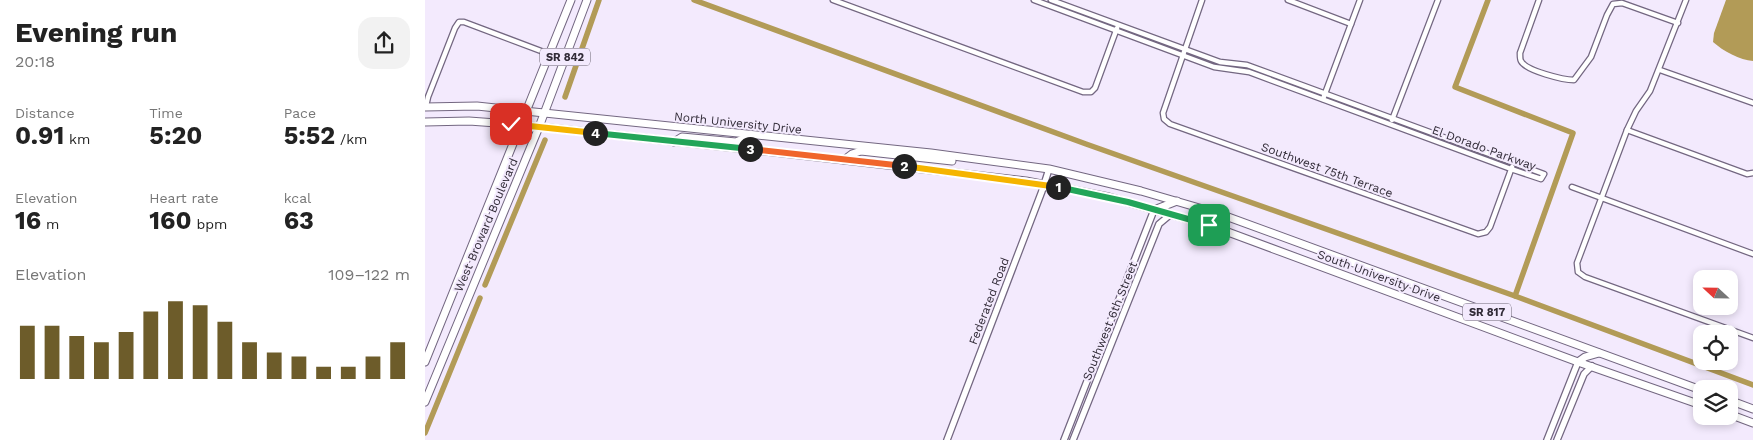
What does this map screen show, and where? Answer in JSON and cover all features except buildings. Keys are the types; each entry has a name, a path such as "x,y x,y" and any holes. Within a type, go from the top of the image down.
{"main road":[{"name":"West Broward Boulevard","path":"425,362 571,0"},
{"name":"West Broward Boulevard","path":"425,402 539,127 587,0"},
{"name":"North University Drive","path":"426,106 477,106 527,111 967,158 1049,170"},
{"name":"North University Drive","path":"425,122 469,121 521,125 1044,184"},
{"path":"673,142 682,137 736,142 752,135"},
{"path":"844,160 852,154 861,151 957,161 967,158"},
{"name":"South University Drive","path":"1049,170 1141,191 1226,216 1693,387"},
{"name":"South University Drive","path":"1044,184 1109,197 1209,225 1578,362 1693,402"},
{"path":"1154,210 1177,201"},
{"path":"1578,362 1585,357 1599,353"},
{"path":"1738,403 1753,409"},
{"path":"1738,417 1753,423"}],"street":[{"path":"833,0 1083,92 1091,92 1098,82 1119,25"},
{"name":"El Dorado Parkway","path":"1034,0 1221,69 1249,72 1541,180 1544,174 1247,65 1220,62 1051,0"},
{"path":"1182,55 1202,0"},
{"path":"1288,0 1351,24"},
{"path":"1323,99 1360,0"},
{"path":"1391,124 1438,0"},
{"path":"1539,0 1520,53 1520,61 1526,66 1564,80 1574,80 1591,58 1613,4 1622,3 1678,23"},
{"path":"1686,0 1660,70 1627,130 1577,263 1578,272 1585,277 1753,338"},
{"path":"426,106 455,28 459,22 464,22 549,54"},
{"name":"Southwest 75th Terrace","path":"1182,55 1163,113 1164,119 1170,124 1478,234 1485,232 1490,227 1511,169"},
{"path":"1660,70 1753,104"},
{"path":"1627,130 1747,174 1753,173"},
{"path":"1511,169 1514,163"},
{"name":"Federated Road","path":"947,440 1049,170"},
{"path":"1572,187 1753,254"},
{"name":"Southwest 6th Street","path":"1064,440 1154,210"},
{"name":"Southwest 6th Street","path":"1073,440 1159,224 1171,214"},
{"path":"1547,440 1578,362"},
{"path":"1557,440 1584,374 1592,366"}],"shaded area":[{"path":"1726,0 1753,0 1753,61 1732,54 1713,42 1714,33"}],"waterway":[{"path":"565,97 599,0"},
{"path":"694,0 1086,144 1515,296 1753,385"},
{"path":"1488,0 1455,87 1573,133 1515,296"},
{"path":"485,285 545,140"},
{"path":"425,433 480,298"}],"route":[{"path":"511,124 1026,181 1109,197 1209,225"}]}
